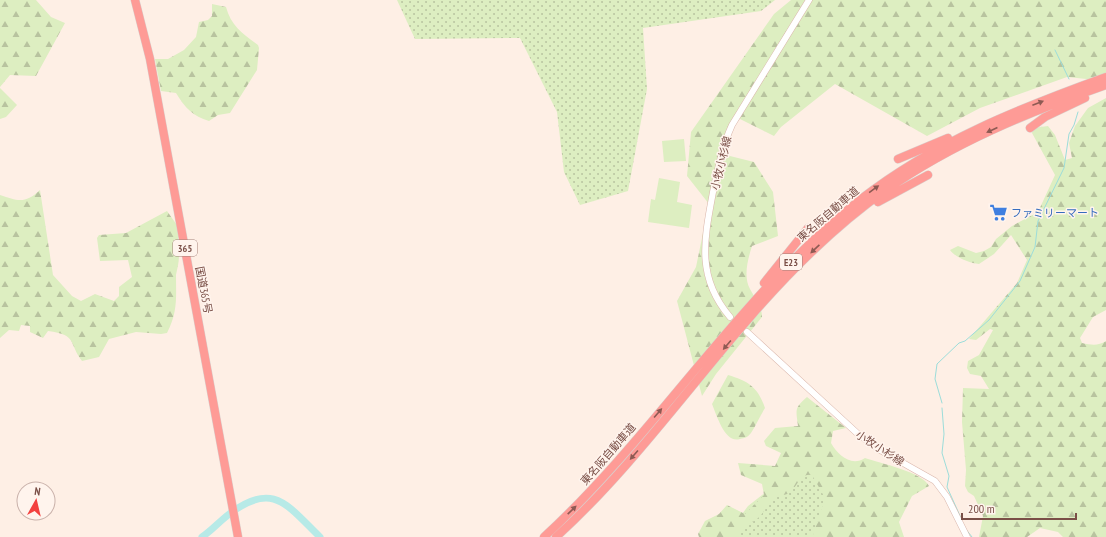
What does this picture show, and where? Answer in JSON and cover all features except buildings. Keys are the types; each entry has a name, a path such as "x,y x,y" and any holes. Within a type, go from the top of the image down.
{"highway":[{"name":"国道365号","path":"135,0 150,59 238,537"},
{"name":"東名阪自動車道","path":"544,537 592,489 722,337 791,262 824,231 862,199 902,170 969,133 1014,112 1106,77"},
{"name":"東名阪自動車道","path":"556,537 631,458 756,310 827,238 886,190 949,151 1016,119 1106,85"},
{"path":"1030,128 1054,112 1106,88"},
{"path":"898,159 1014,112"},
{"path":"827,238 880,200 928,175"},
{"path":"722,337 808,228"}],"main road":[{"name":"小牧小杉線","path":"730,317 717,300 710,285 704,251 719,162 725,141 732,125 809,0"},
{"name":"小牧小杉線","path":"746,332 858,434 880,450 935,481 947,497 966,537"}],"green space":[{"path":"0,0 36,0 51,17 65,23 36,76 10,75 0,87"},
{"path":"397,0 775,0 761,11 643,28 647,89 628,191 580,205 564,172 557,112 520,38 415,39"},
{"path":"791,0 1106,0 1106,81 1067,77 980,108 927,136 835,84 781,127 774,136 734,116 723,138 718,153 754,162 773,192 778,236 752,246 748,262 748,284 760,306 762,317 716,374 702,396 677,301 696,267 709,204 687,176 691,132 774,14"},
{"path":"212,4 226,7 234,24 258,45 259,48 257,70 230,113 218,115 209,121 198,117 190,111 176,93 161,91 155,59 168,59 184,50 196,37 199,22 208,20 212,16"},
{"path":"0,88 17,105 6,117 0,119"},
{"path":"1106,98 1106,310 1093,317 1080,338 1082,343 1095,345 1106,341 1106,537 1063,537 1058,532 1040,528 1027,537 979,537 983,516 974,496 968,492 965,486 966,470 962,422 963,388 989,389 981,376 970,374 967,368 968,361 979,355 993,330 990,329 976,340 969,339 1017,283 1027,260 1011,235 994,254 979,264 963,260 950,250 958,246 976,253 984,251 991,247 996,239 1012,226 1038,212 1055,175 1032,133 1033,128 1048,126 1055,135 1065,160 1072,158 1069,143 1075,126 1088,108"},
{"path":"684,139 686,161 664,162 662,141"},
{"path":"659,178 680,182 677,202 692,205 689,228 648,222 651,199 655,200"},
{"path":"40,190 53,275 72,296 81,301 95,294 114,301 119,296 119,287 132,277 128,260 100,261 97,238 99,235 126,233 167,211 179,228 179,261 176,275 175,311 167,333 136,332 109,339 99,357 82,361 71,341 64,335 58,333 48,331 43,338 30,332 30,326 21,325 19,331 9,330 0,338 0,195 21,200 30,198"},
{"path":"728,375 751,386 759,395 765,408 751,433 740,439 730,437 722,428 712,404"},
{"path":"807,397 846,428 833,431 831,443 837,452 845,458 855,461 865,458 910,472 925,481 929,486 912,496 899,522 904,537 814,537 813,534 825,498 812,475 808,475 801,478 789,493 779,496 770,503 761,515 742,528 736,537 699,537 698,534 705,521 719,514 727,505 745,514 764,495 762,484 741,475 738,463 775,466 781,453 766,446 764,441 775,428 798,426 797,410 800,404"},
{"path":"806,461 852,537 725,537 748,506"}],"waterway":[{"path":"1055,50 1069,79"},
{"path":"942,403 935,379 937,364 959,343 965,341 989,320 1020,281 1035,247 1038,221 1064,168 1069,134 1074,125 1078,112"},
{"path":"942,408 944,434 942,453 949,476 947,487 961,518"},
{"path":"202,537 228,515 244,505 257,499 268,498 278,501 288,507 320,537"},
{"path":"965,528 972,537"}],"place":[{"name":"ファミリーマート","path":"998,213"}]}
